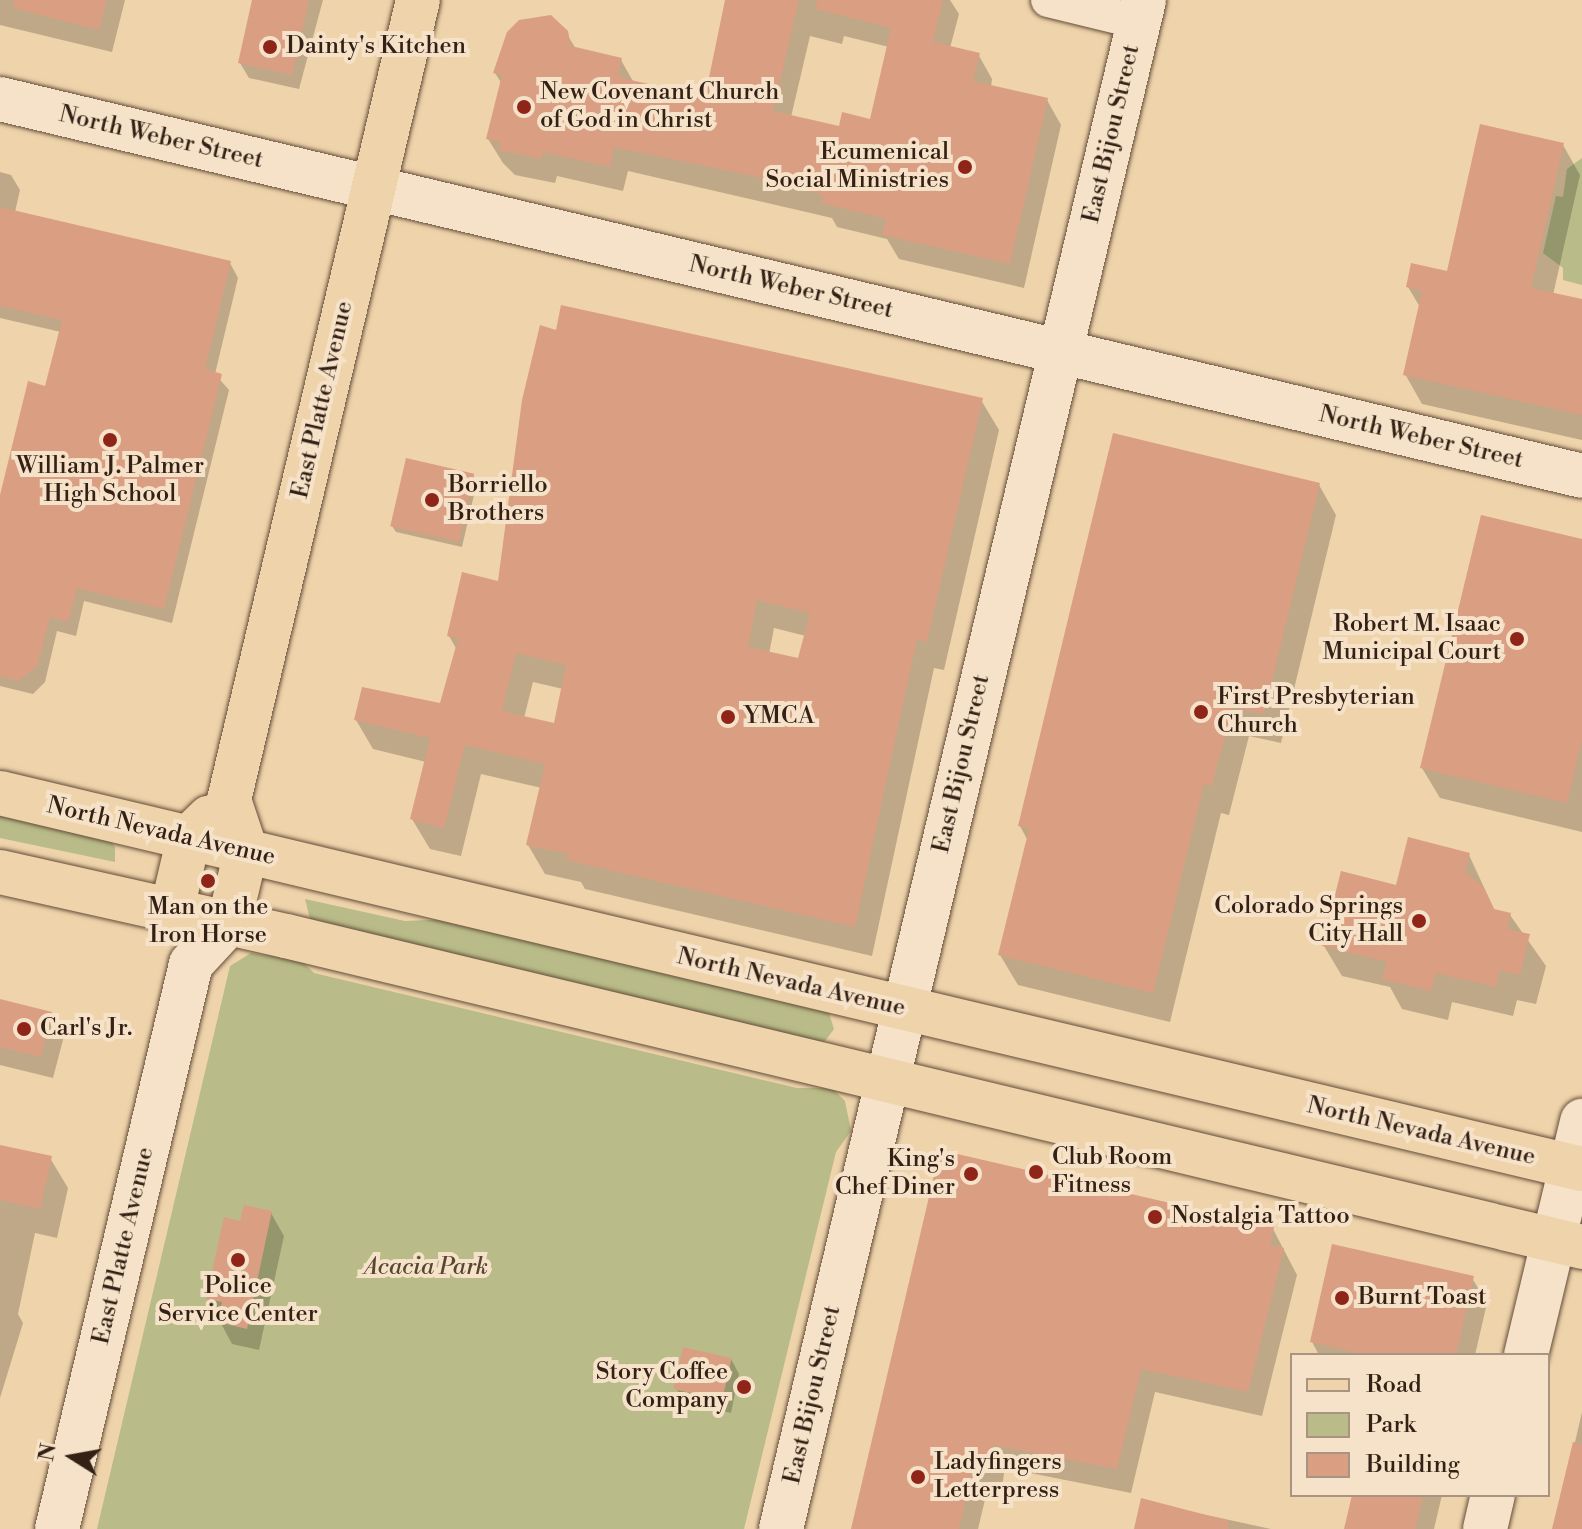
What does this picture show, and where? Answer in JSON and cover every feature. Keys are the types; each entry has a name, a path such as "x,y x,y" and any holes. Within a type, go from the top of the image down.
{"main road":[{"name":"East Platte Avenue","path":"229,800 418,0"},
{"name":"East Bijou Street","path":"781,1529 1141,11"},
{"name":"North Weber Street","path":"0,99 1582,476"},
{"name":"North Nevada Avenue","path":"0,793 1576,1168"},
{"path":"191,964 172,909 189,837 229,800 246,851"},
{"name":"East Platte Avenue","path":"57,1529 191,964 229,923 246,851"},
{"path":"0,872 172,909 1568,1244"},
{"path":"1527,1353 1568,1244 1582,1121"},
{"path":"1485,1529 1493,1497"}],"street":[{"path":"1048,0 1141,11"}],"green space":[{"path":"1582,158 1582,285 1563,280 1563,268 1543,253 1556,196 1563,197 1567,169"},
{"path":"0,809 107,836 115,847 115,862 0,838"},
{"path":"305,899 405,921 454,919 829,1013 834,1029 825,1041 810,1044 312,927"},
{"name":"Acacia Park","path":"251,953 302,961 314,973 797,1088 832,1088 845,1101 851,1131 836,1152 744,1529 97,1529 230,966"}],"building":[{"path":"14,0 107,0 99,30 13,8"},
{"name":"Dainty's Kitchen","path":"252,0 309,0 292,75 238,63"},
{"path":"725,0 799,0 773,111 839,126 842,112 870,119 891,28 816,9 817,0 943,0 933,42 980,53 973,81 1048,98 1010,264 882,235 886,219 821,203 823,195 753,176 614,147 610,167 543,152 542,159 498,150 501,142 486,139 502,75 493,73 507,32 519,20 551,15 568,31 571,46 622,58 618,77 705,97"},
{"path":"1480,124 1564,143 1531,288 1582,299 1582,415 1403,375 1422,291 1406,287 1411,263 1447,271"},
{"name":"William J. Palmer High School","path":"0,207 231,261 205,369 222,374 164,609 77,588 68,622 50,617 37,667 18,681 0,676 0,495 28,381 45,386 62,320 0,306"},
{"path":"561,305 983,398 927,642 917,639 855,927 566,860 568,854 526,845 545,764 465,745 444,828 410,819 430,738 354,720 362,687 440,703 458,639 447,636 462,572 498,581 522,400 540,325 556,330","holes":["757,600 810,613 798,658 748,647","516,653 566,665 554,723 502,711"]},
{"name":"First Presbyterian Church","path":"1113,433 1320,483 1264,714 1232,707 1212,786 1204,784 1153,993 998,955 1029,829 1018,826"},
{"name":"Borriello Brothers","path":"406,458 474,474 458,542 390,526"},
{"name":"Robert M. Isaac Municipal Court","path":"1481,515 1582,539 1582,740 1567,803 1420,768"},
{"name":"Colorado Springs City Hall","path":"1408,837 1470,853 1465,872 1483,886 1494,909 1511,913 1507,929 1530,934 1520,975 1500,970 1496,987 1436,973 1431,991 1382,979 1387,962 1322,946 1341,871 1396,885"},
{"name":"Carl's Jr.","path":"0,999 52,1012 41,1057 0,1047"},
{"path":"0,1145 52,1156 40,1209 0,1200"},
{"path":"940,1150 1274,1227 1270,1245 1284,1248 1248,1392 1141,1369 1117,1469 992,1445 989,1462 975,1460 959,1529 851,1529"},
{"name":"Police Service Center","path":"244,1205 272,1211 247,1329 217,1322 222,1302 206,1299 224,1217 240,1221"},
{"path":"1332,1244 1474,1276 1456,1353 1357,1353 1310,1342"},
{"path":"683,1347 732,1358 722,1400 673,1389"},
{"path":"1573,1442 1582,1444 1582,1529 1552,1529"},
{"path":"1352,1497 1423,1497 1415,1529 1344,1529"},
{"path":"1141,1498 1229,1521 1228,1529 1134,1529"}],"place":[{"name":"Dainty's Kitchen","path":"270,47"},
{"name":"New Covenant Church of God in Christ","path":"524,107"},
{"name":"Ecumenical Social Ministries","path":"965,167"},
{"name":"William J. Palmer High School","path":"110,440"},
{"name":"Borriello Brothers","path":"432,500"},
{"name":"Robert M. Isaac Municipal Court","path":"1517,639"},
{"name":"First Presbyterian Church","path":"1201,712"},
{"name":"YMCA","path":"728,717"},
{"name":"Man on the Iron Horse","path":"208,881"},
{"name":"Colorado Springs City Hall","path":"1419,921"},
{"name":"Carl's Jr.","path":"24,1029"},
{"name":"Club Room Fitness","path":"1036,1172"},
{"name":"King's Chef Diner","path":"971,1174"},
{"name":"Nostalgia Tattoo","path":"1155,1217"},
{"name":"Police Service Center","path":"238,1260"},
{"name":"Burnt Toast","path":"1342,1298"},
{"name":"Story Coffee Company","path":"744,1387"},
{"name":"Ladyfingers Letterpress","path":"918,1477"}]}
